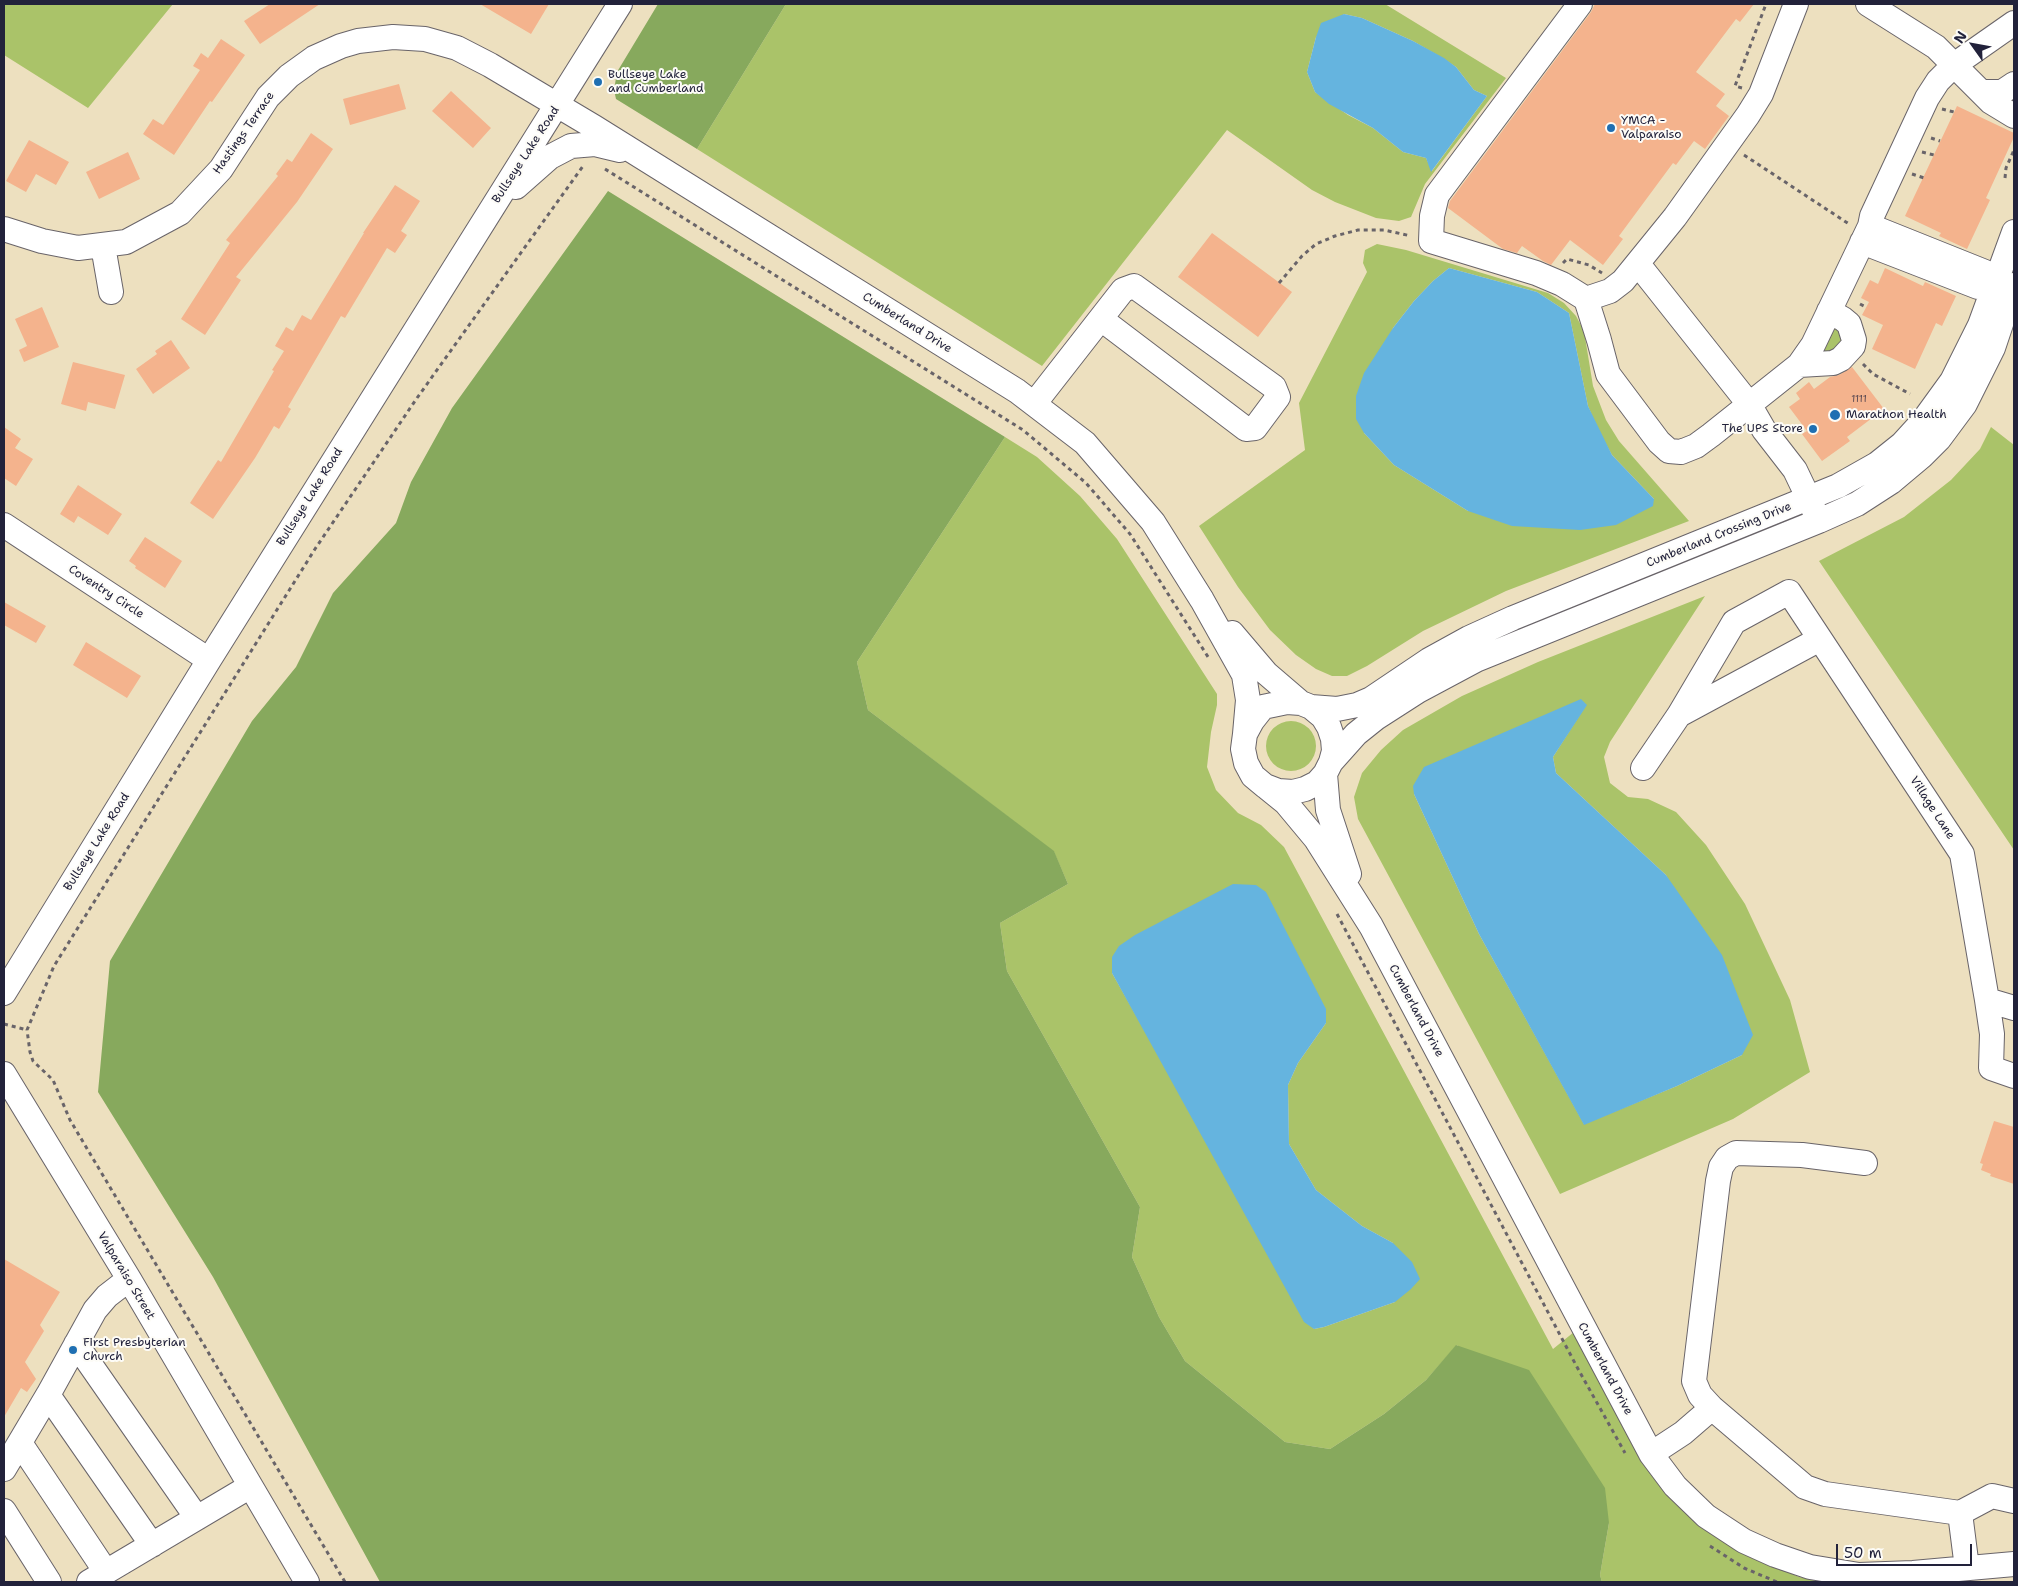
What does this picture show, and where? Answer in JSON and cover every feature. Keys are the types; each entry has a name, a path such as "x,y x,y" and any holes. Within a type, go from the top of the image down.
{"street":[{"name":"Bullseye Lake Road","path":"4,993 209,660 489,212 558,106 620,4"},
{"path":"1580,4 1437,194 1432,216 1431,241 1536,273 1562,284 1586,299 1608,374 1659,442 1669,451 1681,452 1696,446 1799,365 1814,345 1861,231 1872,216 1927,98 1938,81 1954,65 2014,23"},
{"path":"1586,299 1617,287 1675,217 1761,94 1796,4"},
{"path":"1882,7 1936,48 1991,102 2014,116"},
{"name":"Hastings Terrace","path":"4,228 42,241 78,248 126,242 152,230 180,213 221,169 260,107 278,86 314,58 358,41 393,37 440,42 472,55 558,106"},
{"path":"1981,92 2002,92 2014,84"},
{"name":"Cumberland Drive","path":"558,106 1008,386 1085,443 1153,522 1202,600 1244,675 1248,700 1245,734"},
{"path":"489,212 550,156 571,146 595,144 637,154"},
{"path":"1861,231 1978,287 2009,288"},
{"name":"Cumberland Crossing Drive","path":"1328,768 1356,734 1376,718 1476,660 1819,521 1857,504 1892,482 1939,439 1965,404 1981,374 1992,348 2009,288 2014,232"},
{"path":"103,246 110,292"},
{"path":"1638,264 1749,404 1764,430 1795,470 1819,521"},
{"path":"1034,404 1101,318 1123,290 1134,286 1274,387 1278,397 1255,428 1246,429 1101,318"},
{"name":"Cumberland Crossing Drive","path":"1306,705 1337,708 1357,705 1371,699 1429,660 1469,638 1513,618 1844,484 1877,464 1902,444 1923,421 1952,381 1968,352 2009,288"},
{"path":"1799,365 1833,363 1841,359 1853,346 1854,340 1849,324 1829,311"},
{"name":"Coventry Circle","path":"4,526 209,660"},
{"name":"Village Lane","path":"1643,768 1679,715 1734,622 1789,592 1962,854 1992,1034 1991,1068 2014,1076"},
{"name":"Cumberland Drive","path":"1202,600 1266,673 1306,705"},
{"name":"Village Lane","path":"1679,715 1820,639"},
{"path":"1288,702 1306,705 1323,717 1330,727 1334,751 1328,768 1317,783 1305,789 1293,792 1278,791 1264,786 1254,776 1246,763 1243,749 1245,734 1263,707 1288,702"},
{"name":"Cumberland Drive","path":"1328,768 1328,810 1342,857 1371,926"},
{"name":"Cumberland Drive","path":"1264,786 1286,803 1316,839 1371,926 1651,1454 1675,1486 1706,1516 1744,1541 1775,1555 1810,1567 1859,1575 1913,1573 2014,1564"},
{"path":"1987,1000 2014,1008"},
{"name":"Valparaiso Street","path":"4,1074 129,1279 249,1487 307,1582"},
{"path":"1865,1164 1802,1155 1736,1154 1726,1158 1721,1167 1718,1181 1694,1382 1700,1395 1712,1408 1805,1488 1825,1494 1960,1514 1992,1496 2014,1501"},
{"path":"4,1469 95,1310 107,1296 129,1279"},
{"path":"76,1344 197,1518"},
{"path":"48,1395 152,1545"},
{"path":"1651,1454 1684,1433 1712,1408"},
{"path":"20,1443 97,1577 249,1487"},
{"path":"4,1511 49,1582"},
{"path":"1960,1514 1967,1568"}],"path":[{"path":"1743,88 1736,86 1766,4"},
{"path":"2005,178 2006,168 2014,150"},
{"path":"1739,152 1861,231"},
{"path":"345,1582 70,1120 53,1080 33,1061 27,1030 54,966 315,549 418,398 589,158"},
{"path":"597,164 1024,430 1086,483 1130,534 1214,667"},
{"path":"1279,283 1302,256 1316,244 1335,236 1358,230 1384,230 1431,241"},
{"path":"1557,268 1567,259 1589,265 1609,278"},
{"path":"1861,362 1873,374 1910,394"},
{"path":"1336,912 1572,1358 1626,1454"},
{"path":"4,1024 27,1030"},
{"path":"1706,1543 1744,1568 1777,1582"}],"green space":[{"path":"4,4 173,4 88,108 4,55"},
{"path":"658,4 786,4 697,149 616,99 614,90 617,72"},
{"path":"786,4 1385,4 1506,78 1425,184 1411,217 1399,221 1376,218 1335,202 1312,190 1227,130 1042,366 697,149","holes":["1344,14 1362,18 1413,41 1444,59 1456,67 1474,90 1487,96 1432,171 1426,158 1403,152 1373,128 1348,115 1315,92 1307,72 1316,37"]},
{"path":"608,191 1005,437 857,662 868,710 1054,851 1068,884 1000,923 1007,971 1140,1207 1132,1257 1159,1317 1185,1361 1285,1442 1330,1449 1384,1414 1426,1380 1456,1345 1529,1370 1605,1488 1609,1523 1600,1575 1602,1582 380,1582 213,1277 98,1092 110,961 252,721 296,667 333,593 396,523 411,482 452,408"},
{"path":"1377,244 1406,250 1548,293 1564,303 1576,316 1584,331 1593,386 1606,420 1619,441 1689,521 1506,591 1423,631 1367,666 1347,676 1332,676 1316,669 1296,655 1270,630 1238,587 1199,526 1305,450 1299,403 1367,272 1363,263 1365,250","holes":["1449,268 1537,292 1569,313 1588,406 1598,430 1612,455 1654,499 1468,511 1394,465 1364,433 1393,328 1414,301 1433,281"]},
{"path":"1836,326 1844,336 1841,349 1820,355"},
{"path":"1991,427 2014,445 2014,850 1819,561 1904,517 1951,480 1980,449"},
{"path":"1005,437 1037,457 1080,496 1117,539 1217,694 1207,767 1216,790 1238,813 1261,825 1284,847 1553,1349 1574,1332 1642,1458 1754,1557 1799,1577 1824,1582 1602,1582 1600,1575 1609,1523 1457,1345 1426,1380 1384,1414 1330,1449 1285,1442 1185,1361 1159,1317 1132,1257 1140,1207 1007,971 1000,923 1068,884 1054,852 868,710 857,662","holes":["1112,973 1326,1023 1298,1063 1288,1085 1289,1144 1316,1190 1362,1226 1393,1243 1395,1302 1314,1329"]},
{"path":"1705,596 1610,742 1604,757 1610,783 1628,797 1648,799 1676,812 1706,845 1745,904 1790,1000 1810,1072 1733,1119 1560,1194 1358,819 1354,797 1362,773 1381,750 1403,730 1462,696 1538,662","holes":["1586,705 1553,757 1556,773 1666,875 1742,1055 1677,1086 1584,1124 1479,934 1414,794"]},
{"path":"1291,721 1301,723 1309,728 1314,736 1316,746 1314,756 1309,764 1301,769 1291,771 1281,769 1273,764 1268,756 1266,746 1268,736 1273,728 1281,723"}],"water":[{"path":"1344,14 1362,18 1413,41 1444,58 1456,67 1474,90 1487,96 1431,172 1426,158 1403,152 1373,128 1329,104 1315,92 1307,72 1321,23"},
{"path":"1449,268 1537,292 1569,313 1588,406 1612,455 1654,499 1653,506 1616,525 1580,530 1512,526 1468,511 1394,465 1364,433 1356,419 1356,396 1364,373 1393,328 1414,301 1433,281"},
{"path":"1581,699 1587,705 1553,757 1556,773 1666,875 1722,955 1753,1035 1742,1055 1677,1086 1584,1125 1479,934 1414,794 1413,786 1424,767"},
{"path":"1233,884 1256,885 1266,892 1326,1009 1326,1023 1298,1063 1288,1085 1289,1144 1316,1190 1362,1226 1393,1243 1412,1262 1420,1279 1395,1302 1314,1329 1304,1322 1112,973 1112,957 1119,946 1135,935"}],"building":[{"path":"270,4 320,4 260,44 244,21"},
{"path":"480,4 549,4 531,34"},
{"name":"YMCA - Valparaiso","path":"1595,4 1754,4 1740,22 1736,19 1696,72 1725,94 1716,106 1729,116 1705,149 1694,141 1676,165 1673,163 1619,236 1623,239 1603,265 1570,240 1551,265 1522,246 1517,253 1503,249 1448,208 1450,201 1591,12"},
{"path":"221,39 245,55 212,102 210,101 174,155 143,134 153,119 163,125 200,70 193,66 201,53 208,58"},
{"path":"399,84 406,109 350,125 343,99"},
{"path":"451,91 491,128 473,148 432,111"},
{"path":"1957,106 2014,133 2014,137 1986,198 1990,200 1967,249 1939,236 1941,233 1905,216"},
{"path":"311,133 333,149 297,202 236,277 241,280 205,335 181,319 230,243 226,240 278,176 276,174 287,159 292,162"},
{"path":"29,140 69,162 56,185 36,174 26,192 6,181"},
{"path":"128,152 140,179 99,199 86,172"},
{"path":"395,185 420,201 401,231 407,235 395,253 387,248 345,318 341,316 288,407 291,409 279,429 274,426 255,458 213,519 190,503 218,460 221,462 274,371 272,370 284,351 275,346 286,327 293,331 302,315 311,320 363,233"},
{"path":"1212,233 1292,292 1258,337 1178,277"},
{"path":"1885,268 1923,286 1925,282 1956,296 1942,326 1936,323 1915,369 1872,349 1883,325 1862,315 1869,302 1861,298 1870,280 1878,284"},
{"path":"42,307 59,347 24,362 19,350 27,346 15,319"},
{"path":"171,340 190,368 153,394 136,369 157,354 155,351"},
{"path":"73,362 125,375 115,409 88,402 86,411 61,404"},
{"path":"1852,367 1884,409 1847,437 1850,441 1822,461 1802,434 1807,431 1789,407 1800,399 1796,393 1809,382 1814,389 1830,377 1839,375"},
{"path":"4,427 21,439 15,448 33,459 16,486 4,478"},
{"path":"78,485 122,514 108,535 78,516 74,523 60,514"},
{"path":"145,537 182,561 165,588 135,568 136,566 129,561"},
{"path":"4,602 46,626 36,643 4,625"},
{"path":"86,642 141,676 127,698 73,665"},
{"path":"1994,1121 2014,1127 2014,1184 1990,1176 1991,1174 1981,1170 1983,1164 1980,1163"},
{"path":"4,1259 60,1292 40,1325 44,1331 25,1362 36,1379 27,1392 21,1388 4,1417"}],"place":[{"name":"Bullseye Lake and Cumberland","path":"598,82"},
{"name":"YMCA - Valparaiso","path":"1611,128"},
{"name":"Marathon Health","path":"1835,415"},
{"name":"The UPS Store","path":"1813,429"},
{"name":"First Presbyterian Church","path":"73,1350"}]}
